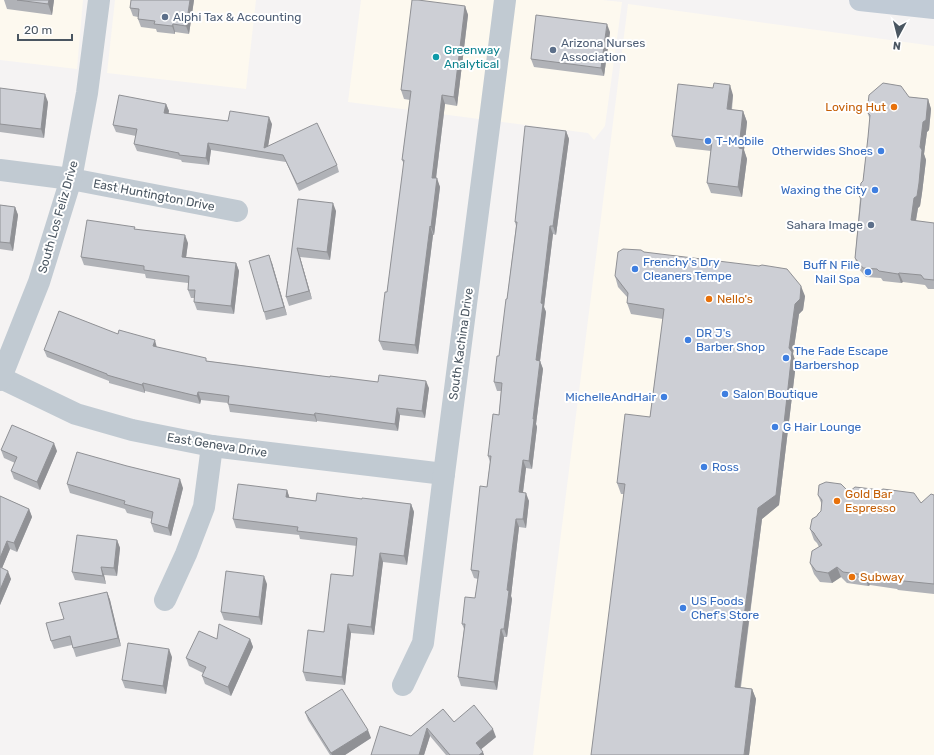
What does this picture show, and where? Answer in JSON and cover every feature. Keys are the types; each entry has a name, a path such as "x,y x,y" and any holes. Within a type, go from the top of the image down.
{"main road":[{"path":"860,0 934,8"}],"street":[{"name":"South Los Feliz Drive","path":"0,379 39,282 71,179 87,93 99,0"},
{"name":"South Kachina Drive","path":"403,685 423,643 505,0"},
{"name":"East Huntington Drive","path":"0,170 71,179 236,211"},
{"name":"East Geneva Drive","path":"0,379 76,414 132,430 212,446 444,474"},
{"path":"165,600 186,554 204,507 212,446"}],"shaded area":[{"path":"0,0 83,0 77,69 0,60"},
{"path":"115,0 256,0 246,89 107,73"},
{"path":"361,0 602,0 622,2 605,126 594,140 588,133 348,102"},
{"path":"628,4 934,46 934,755 533,755"}],"building":[{"path":"17,0 49,0 48,4"},
{"name":"Alphi Tax & Accounting","path":"131,0 190,0 186,26 154,24 155,21 138,19 139,9 130,8"},
{"path":"412,0 465,6 454,97 442,95 432,178 437,178 415,345 379,341 385,292 387,292 404,160 402,160 411,91 401,90"},
{"name":"Arizona Nurses Association","path":"536,15 607,24 601,68 531,59"},
{"name":"T-Mobile","path":"714,83 730,85 727,109 743,111 739,148 743,149 738,187 707,183 712,141 672,136 678,84 713,88"},
{"path":"883,83 901,86 909,97 928,99 926,120 923,122 920,147 922,150 919,183 917,196 914,198 911,220 934,223 934,280 924,279 921,275 898,274 879,271 877,269 863,268 855,258 861,198 859,196 861,183 863,181 870,115 867,112 869,95"},
{"path":"0,88 45,94 41,129 0,124"},
{"path":"119,95 166,104 164,113 228,121 230,111 269,117 264,148 317,123 337,165 297,184 283,155 208,143 206,158 179,155 179,153 134,144 137,129 113,125"},
{"path":"525,126 566,131 553,226 550,226 541,303 543,304 536,360 540,361 529,461 523,460 519,492 526,493 523,519 516,519 507,590 509,591 504,629 501,629 494,682 458,677 465,624 462,624 465,597 475,598 479,571 471,570 480,486 487,487 491,456 488,456 493,414 499,415 502,383 494,382 497,356 499,356 517,222 515,222"},
{"path":"298,199 333,203 327,252 297,248 309,291 286,297"},
{"path":"0,205 15,207 10,243 0,242"},
{"path":"87,220 135,227 134,229 185,235 182,257 236,263 231,306 194,302 195,290 188,290 189,276 144,270 144,266 81,257"},
{"path":"623,249 787,269 801,286 800,299 795,304 789,348 792,352 776,495 758,508 735,687 752,689 744,755 591,755 625,484 617,483 625,414 650,417 664,309 627,303 628,293 615,276 618,252"},
{"path":"269,255 284,307 264,312 249,261"},
{"path":"59,311 118,334 119,330 155,340 153,346 206,358 206,361 378,382 379,375 426,381 422,411 397,408 395,424 315,413 314,415 228,404 229,396 198,392 197,396 143,383 142,385 107,375 44,350"},
{"path":"12,425 54,443 37,482 11,471 17,457 1,450"},
{"path":"77,452 180,479 168,528 151,523 153,512 124,504 125,501 67,484"},
{"path":"826,482 841,484 849,492 855,487 914,493 921,503 931,494 934,495 934,584 894,580 893,578 843,572 837,567 828,573 816,571 810,563 812,551 822,545 810,529 812,519 821,511 822,500 818,495 819,485"},
{"path":"238,484 287,490 286,497 316,501 317,493 411,504 404,556 380,553 371,627 348,624 342,677 303,672 308,630 324,632 331,574 353,576 357,538 297,531 298,527 233,519"},
{"path":"0,496 29,509 14,543 7,541 0,558"},
{"path":"77,535 117,540 114,568 101,567 103,576 72,572"},
{"path":"0,567 8,571 0,590"},
{"path":"226,571 264,576 259,617 221,612"},
{"path":"107,592 118,638 73,648 70,636 51,641 46,623 64,619 59,603"},
{"path":"219,624 250,639 228,687 202,676 206,667 186,658 199,631 217,639"},
{"path":"128,643 169,649 163,686 122,680"},
{"path":"342,689 368,730 331,753 305,712"},
{"path":"474,705 493,729 476,743 483,752 479,755 450,755 427,728 419,755 371,755 380,726 411,736 443,709 454,722"}],"place":[{"name":"Alphi Tax & Accounting","path":"165,17"},
{"name":"Arizona Nurses Association","path":"553,50"},
{"name":"Greenway Analytical","path":"436,57"},
{"name":"Loving Hut","path":"894,107"},
{"name":"T-Mobile","path":"708,141"},
{"name":"Otherwides Shoes","path":"881,151"},
{"name":"Waxing the City","path":"875,190"},
{"name":"Sahara Image","path":"871,225"},
{"name":"Frenchy's Dry Cleaners Tempe","path":"635,269"},
{"name":"Buff N File Nail Spa","path":"868,272"},
{"name":"Nello's","path":"709,299"},
{"name":"DR J's Barber Shop","path":"688,340"},
{"name":"The Fade Escape Barbershop","path":"786,358"},
{"name":"Salon Boutique","path":"725,394"},
{"name":"MichelleAndHair","path":"664,397"},
{"name":"G Hair Lounge","path":"775,427"},
{"name":"Ross","path":"704,467"},
{"name":"Gold Bar Espresso","path":"837,501"},
{"name":"Subway","path":"852,577"},
{"name":"US Foods Chef's Store","path":"683,608"}]}
